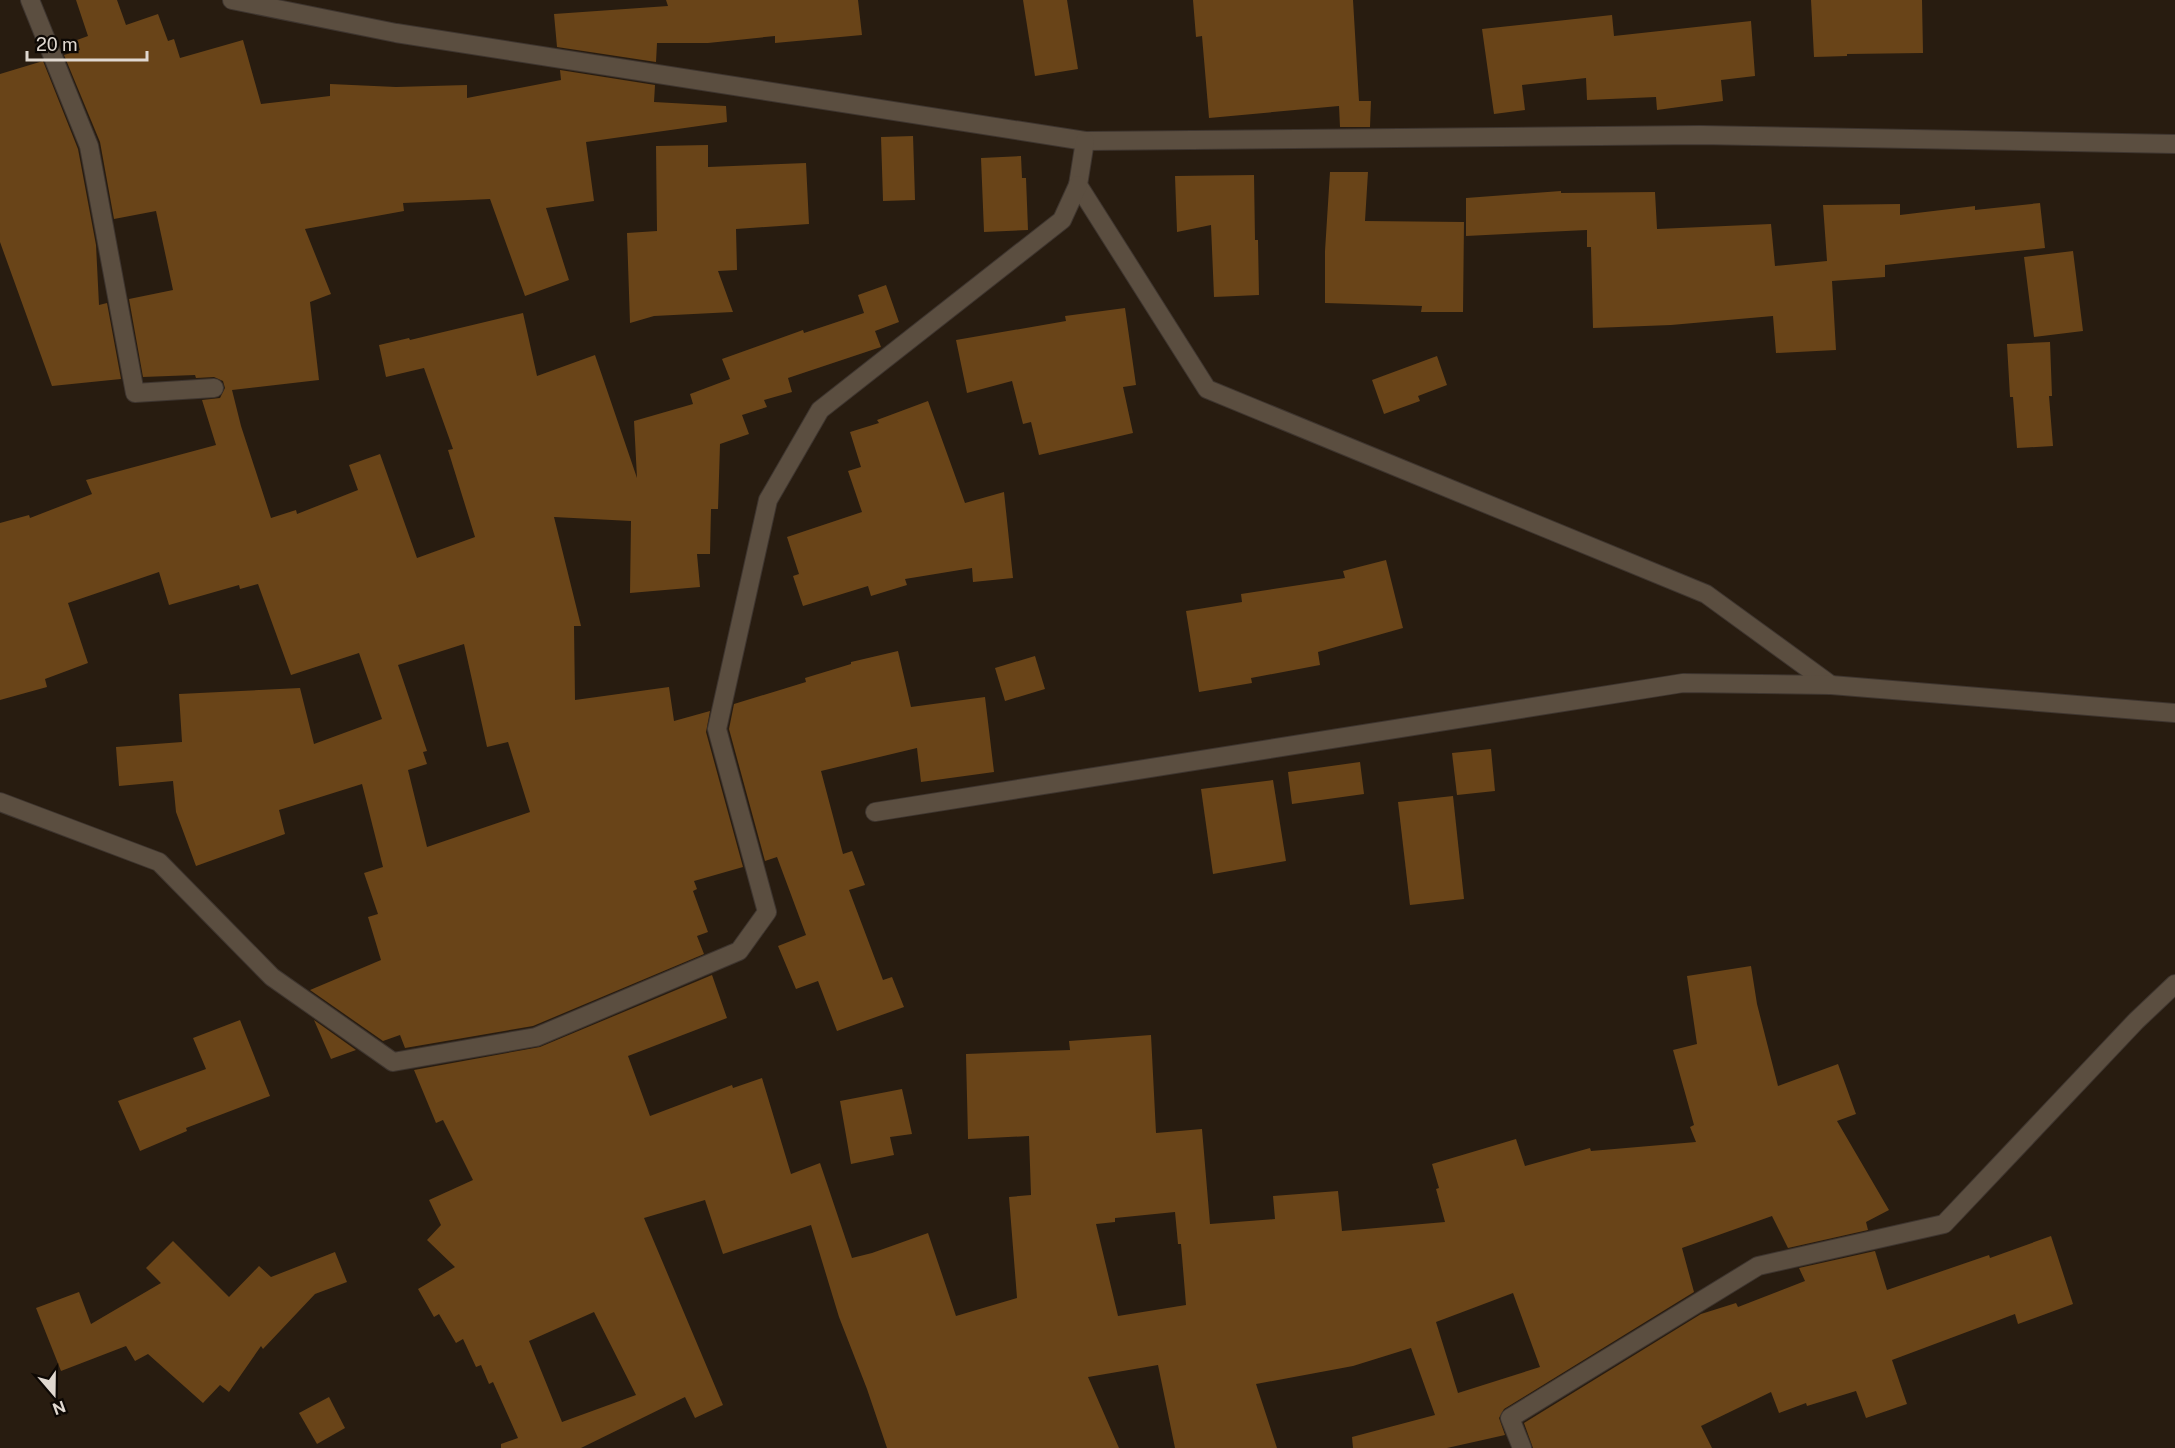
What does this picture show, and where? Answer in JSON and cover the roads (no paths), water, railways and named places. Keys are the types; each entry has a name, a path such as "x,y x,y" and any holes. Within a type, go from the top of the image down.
{"street":[{"path":"30,0 89,146 135,393 214,388"},
{"path":"232,0 396,33 1085,141 1700,135 2175,144"},
{"path":"0,802 159,862 272,977 393,1062 536,1037 739,951 767,912 717,729 768,500 820,410 1062,220 1078,185 1085,141"},
{"path":"1078,185 1207,389 1706,594 1831,685"},
{"path":"875,812 1683,683 1831,685 2175,713"},
{"path":"1522,1448 1509,1419 1758,1266 1944,1224 2136,1021 2175,984"}]}
